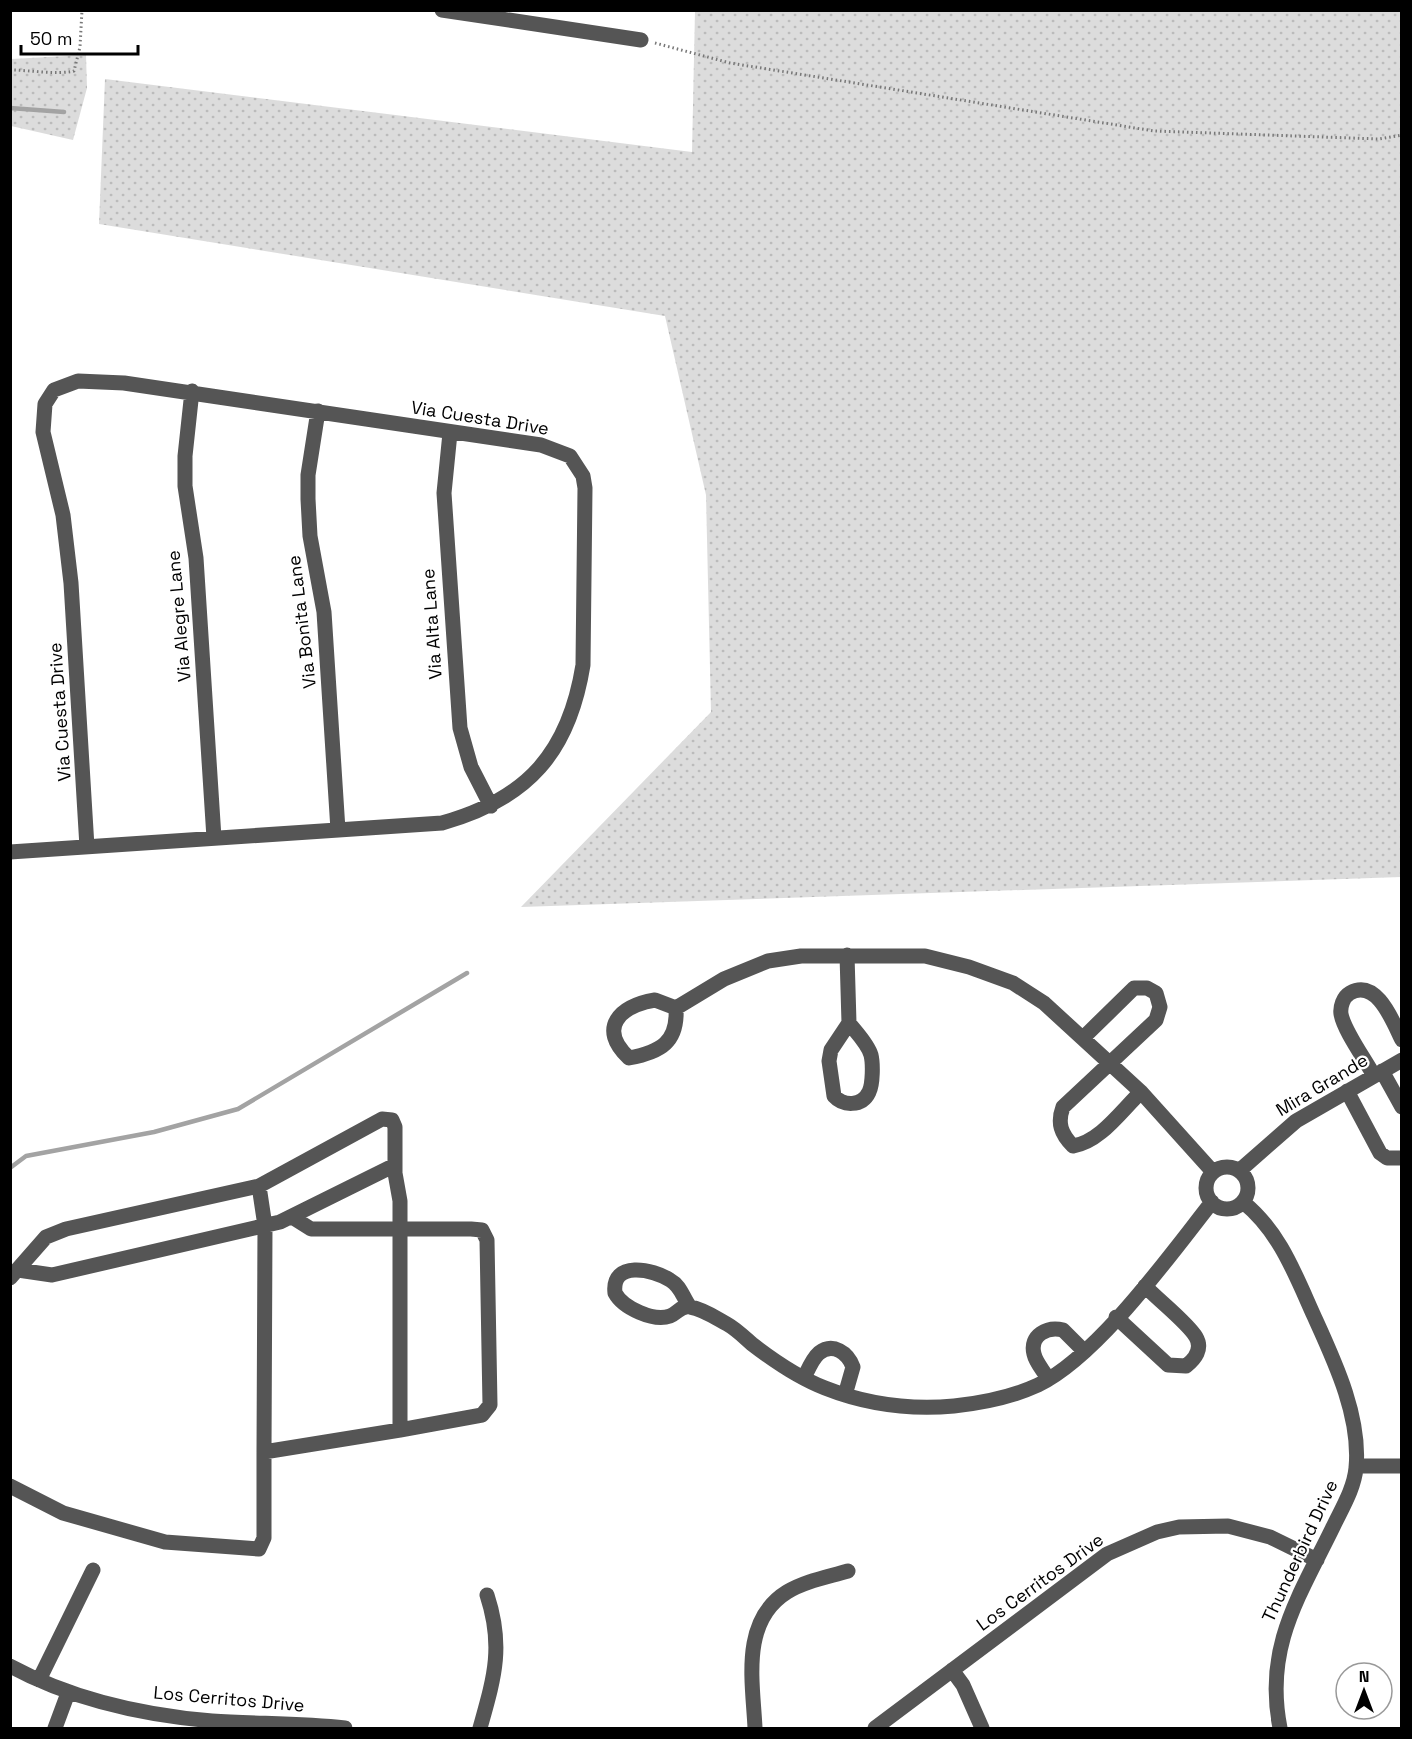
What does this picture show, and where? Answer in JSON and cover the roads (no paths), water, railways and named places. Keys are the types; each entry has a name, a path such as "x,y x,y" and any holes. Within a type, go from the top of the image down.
{"street":[{"path":"442,10 641,40"},
{"name":"Via Cuesta Drive","path":"10,852 87,847 214,838 442,823 491,806 513,794 547,760 570,720 579,693 583,664 585,488 578,465 570,456 556,449 192,391 124,383 78,381 54,390 45,404 43,432 63,515 71,583 87,847"},
{"name":"Via Alegre Lane","path":"192,391 184,456 185,486 196,558 214,838"},
{"name":"Via Bonita Lane","path":"318,411 308,475 308,499 310,536 324,612 338,830"},
{"name":"Via Alta Lane","path":"450,433 444,493 460,728 471,768 491,806"},
{"path":"847,955 849,1023 871,1056 869,1093 863,1100 851,1104 843,1103 834,1096 829,1061 831,1050 849,1023"},
{"path":"676,1008 724,979 768,961 801,956 925,956 969,967 1013,983 1044,1004 1084,1037 1141,1092 1214,1172"},
{"path":"1084,1037 1134,988 1147,988 1156,993 1160,1007 1156,1020 1063,1107 1059,1118 1064,1137 1073,1146 1085,1144 1094,1138 1141,1092"},
{"path":"1401,1040 1378,998 1371,992 1362,990 1349,994 1343,1000 1341,1017 1401,1107"},
{"path":"655,1000 676,1008 677,1025 668,1042 646,1055 629,1058 617,1046 613,1034 616,1021 634,1004 655,1000"},
{"name":"Mira Grande","path":"1239,1171 1296,1121 1401,1060"},
{"path":"1347,1091 1380,1153 1387,1158 1401,1158"},
{"path":"14,1274 46,1237 66,1229 259,1186 381,1119 392,1120 395,1127 395,1165 400,1229 400,1430"},
{"path":"14,1274 52,1275 265,1226 292,1217 395,1165"},
{"path":"1227,1167 1239,1171 1245,1176 1249,1190 1243,1202 1230,1209 1221,1208 1212,1202 1207,1192 1207,1185 1214,1172 1227,1167"},
{"path":"10,1486 63,1514 165,1542 259,1549 264,1538 265,1226 259,1186"},
{"path":"690,1307 679,1287 670,1279 632,1269 624,1271 616,1282 615,1293 619,1301 660,1318 672,1316 682,1307 690,1307 732,1326 779,1363 804,1378 845,1395 887,1406 935,1408 993,1400 1048,1379 1084,1351 1144,1286 1212,1202"},
{"name":"Thunderbird Drive","path":"1243,1202 1259,1216 1282,1248 1328,1347 1345,1392 1356,1451 1356,1466 1351,1490 1292,1611 1278,1650 1275,1682 1280,1728"},
{"path":"264,1452 482,1415 490,1405 487,1240 482,1230 311,1229 292,1217"},
{"path":"1116,1317 1168,1365 1186,1366 1193,1360 1198,1353 1196,1337 1144,1286"},
{"path":"1048,1379 1034,1353 1033,1345 1039,1334 1047,1329 1064,1330 1084,1351"},
{"path":"804,1378 817,1355 823,1350 836,1349 844,1352 853,1367 845,1395"},
{"path":"1356,1466 1401,1466"},
{"name":"Los Cerritos Drive","path":"874,1728 1107,1554 1157,1532 1179,1527 1228,1526 1269,1536 1317,1560"},
{"path":"39,1680 93,1570"},
{"path":"756,1728 751,1654 760,1624 775,1602 786,1593 848,1571"},
{"path":"480,1728 494,1680 498,1652 487,1595"},
{"name":"Los Cerritos Drive","path":"10,1666 68,1693 114,1706 178,1717 287,1726 345,1728"},
{"path":"952,1670 963,1685 982,1728"},
{"path":"55,1728 68,1693"}],"waterway":[{"path":"10,108 64,112"},
{"path":"10,1168 26,1156 154,1132 238,1109 467,973"}]}
